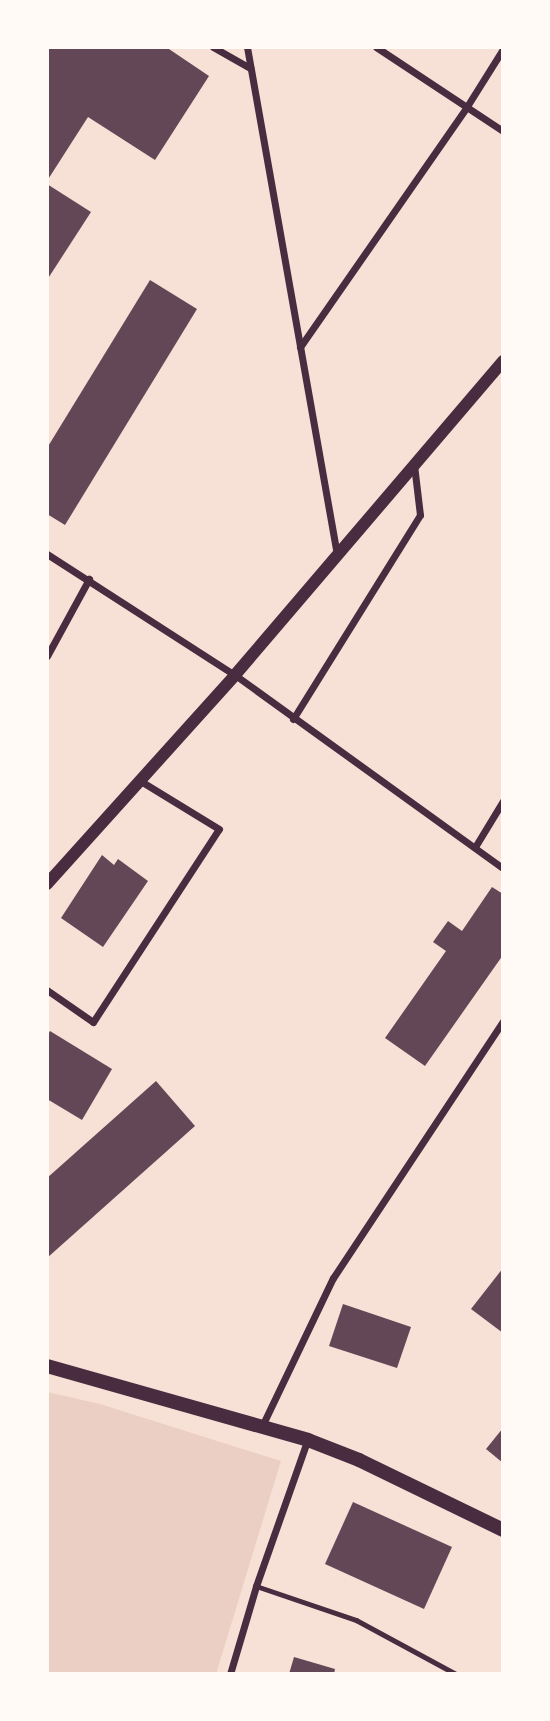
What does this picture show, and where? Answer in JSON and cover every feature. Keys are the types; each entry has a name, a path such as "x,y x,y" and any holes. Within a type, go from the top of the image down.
{"main road":[{"path":"47,1366 308,1440 359,1460 503,1530"}],"street":[{"path":"213,47 250,68"},
{"path":"247,47 337,555"},
{"path":"376,47 503,131"},
{"path":"300,347 466,108 503,48"},
{"path":"47,884 142,782 503,361"},
{"path":"293,719 420,515 414,464"},
{"path":"47,554 235,675 503,868"},
{"path":"47,656 89,579"},
{"path":"47,990 93,1023 219,830 142,782"},
{"path":"475,847 503,801"},
{"path":"261,1427 333,1278 503,1021"},
{"path":"230,1674 256,1586 308,1440"}],"lane":[{"path":"256,1586 356,1620 456,1674"}],"shaded area":[{"path":"47,1392 100,1404 281,1461 216,1674 47,1674"}],"building":[{"path":"47,47 166,47 209,76 155,160 88,117 47,181"},
{"path":"47,184 91,212 47,280"},
{"path":"150,280 197,309 65,525 47,514 47,448"},
{"path":"102,855 114,865 118,859 148,881 103,947 61,918"},
{"path":"492,887 503,894 503,955 425,1066 385,1038 446,951 433,942 448,921 462,931"},
{"path":"50,1031 112,1069 82,1120 47,1099 47,1036"},
{"path":"156,1081 195,1126 47,1258 47,1178"},
{"path":"503,1268 503,1333 471,1309"},
{"path":"343,1304 411,1327 397,1368 329,1346"},
{"path":"503,1428 503,1463 486,1449"},
{"path":"353,1502 452,1547 424,1609 325,1564"},
{"path":"294,1657 335,1669 334,1674 289,1674"}]}
